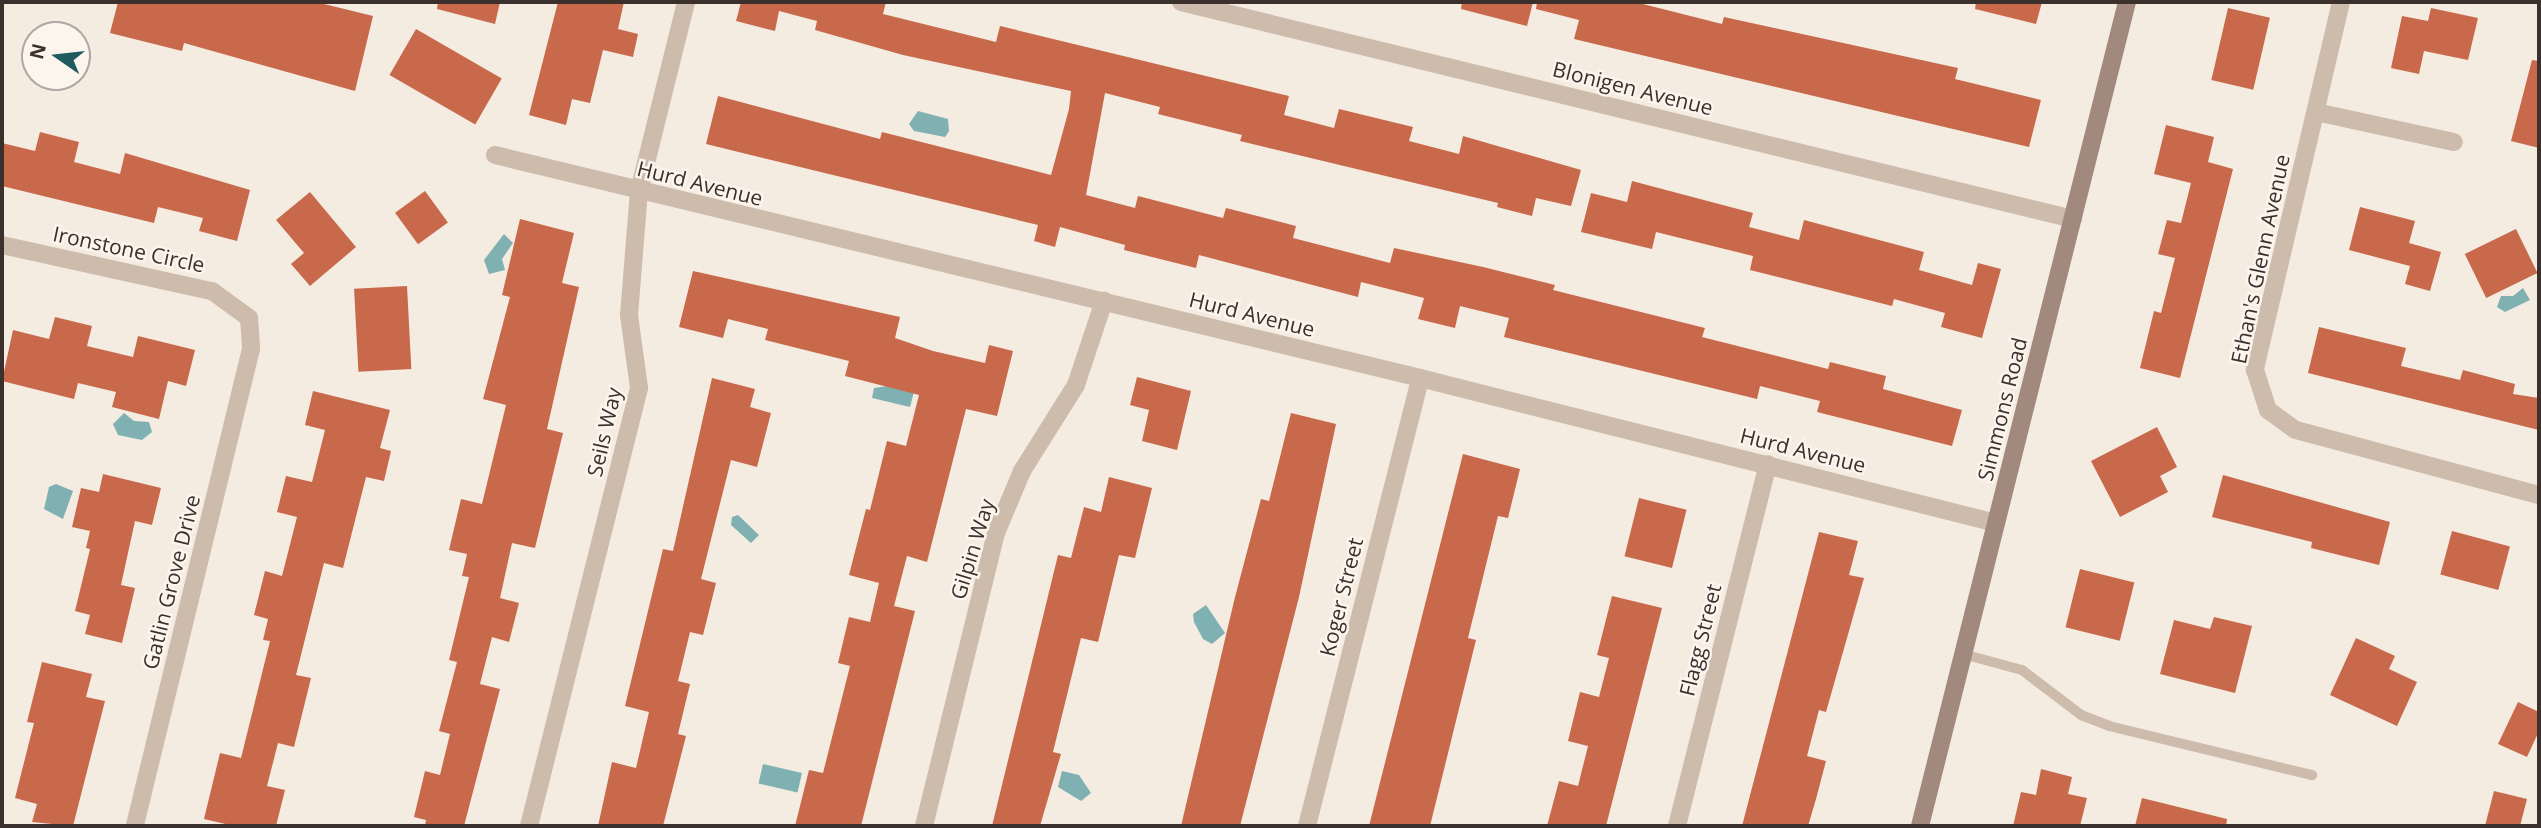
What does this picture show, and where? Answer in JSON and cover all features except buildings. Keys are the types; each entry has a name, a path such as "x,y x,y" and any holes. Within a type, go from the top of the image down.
{"street":[{"name":"Seils Way","path":"529,826 639,388 629,315 639,191 686,2"},
{"name":"Blonigen Avenue","path":"1181,2 2073,219"},
{"name":"Simmons Road","path":"1920,826 2127,2"},
{"name":"Ethan's Glenn Avenue","path":"2341,2 2255,370 2268,410 2296,430 2539,495"},
{"path":"2316,112 2454,142"},
{"name":"Hurd Avenue","path":"495,155 1420,378 1996,523"},
{"name":"Ironstone Circle","path":"2,245 212,291 249,318 251,349"},
{"name":"Gilpin Way","path":"924,826 996,533 1022,471 1076,385 1104,302"},
{"name":"Gatlin Grove Drive","path":"135,826 251,349"},
{"name":"Koger Street","path":"1307,826 1420,378"},
{"name":"Flagg Street","path":"1677,826 1768,464"}],"lane":[{"path":"1963,654 2022,670 2081,715 2109,726 2312,775"}],"water":[{"path":"918,111 948,119 949,131 945,137 914,131 909,124"},
{"path":"504,234 513,243 502,259 505,270 489,274 484,260"},
{"path":"2523,288 2530,300 2505,312 2497,307 2501,296 2513,296"},
{"path":"874,388 915,388 910,407 872,398"},
{"path":"124,413 134,421 149,422 152,432 142,440 118,435 113,424"},
{"path":"56,484 73,491 63,519 44,509 49,487"},
{"path":"738,515 759,535 751,543 731,525 732,517"},
{"path":"1206,605 1225,633 1212,644 1203,639 1194,622 1193,614"},
{"path":"763,764 802,773 797,792 759,783"},
{"path":"1062,771 1079,775 1091,793 1081,801 1058,787"}]}
